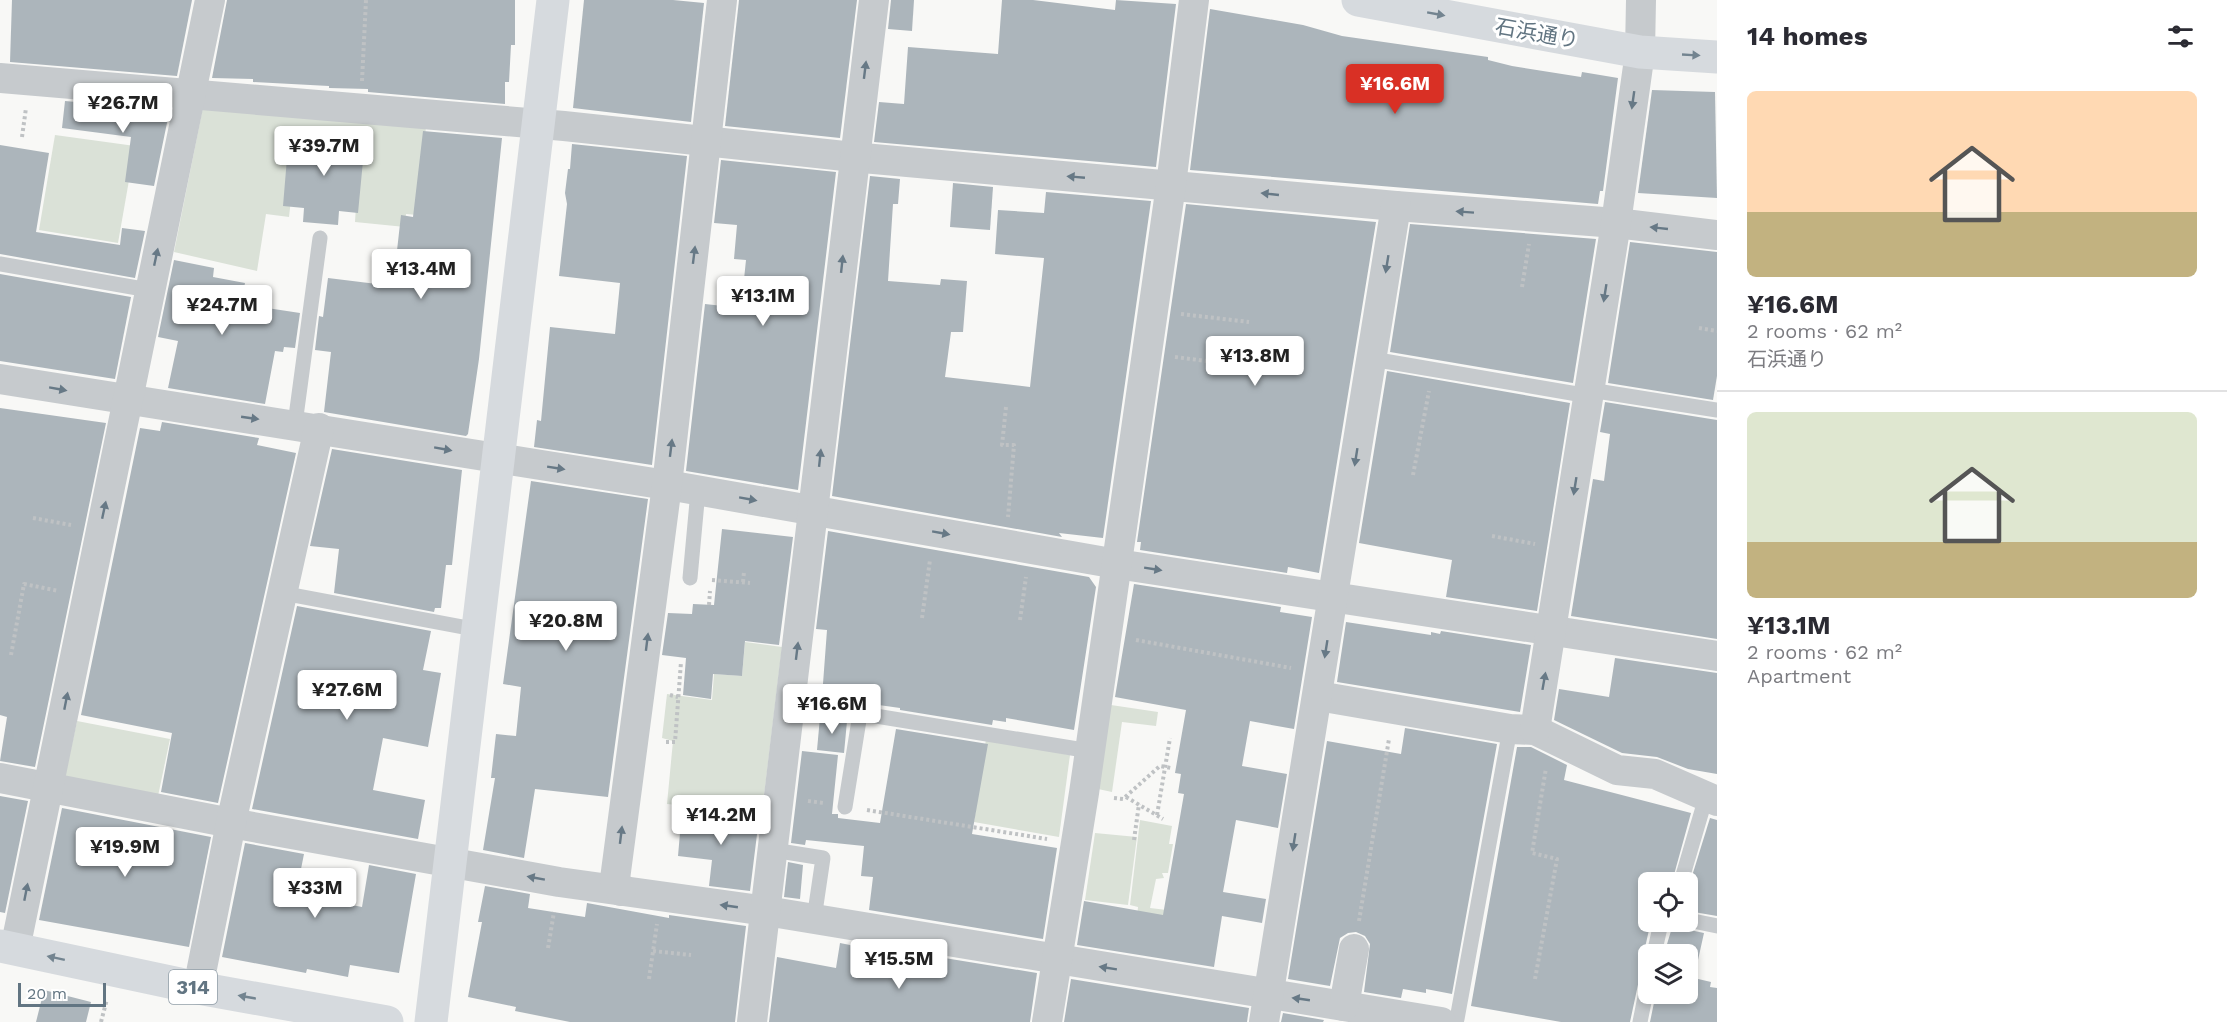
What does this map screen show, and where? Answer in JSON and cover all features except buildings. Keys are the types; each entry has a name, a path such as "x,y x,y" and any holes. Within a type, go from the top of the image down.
{"street":[{"path":"8,947 46,789 129,401 149,290 210,0"},
{"path":"431,1022 452,863 553,0"},
{"path":"621,891 615,879 667,485 722,0"},
{"path":"752,1022 874,0"},
{"path":"1047,1022 1117,564 1171,184 1194,0"},
{"name":"石浜通り","path":"1358,0 1640,52 1717,57"},
{"path":"1532,732 1552,632 1616,223 1640,52 1641,0"},
{"path":"0,78 538,124 854,157 1396,206 1616,223 1717,235"},
{"path":"1266,1008 1396,206"},
{"path":"0,379 698,490 1117,564 1717,656"},
{"path":"198,988 231,824 282,594 307,426"},
{"path":"1318,696 1532,732 1617,770 1655,774 1711,799"},
{"path":"0,778 46,789 231,824 559,882 766,911 1056,960 1266,1008 1344,1006 1451,1021"},
{"name":"314","path":"8,947 198,988 289,1013 387,1022"},
{"path":"1344,1006 1354,949"}],"lane":[{"path":"307,426 320,238"},
{"path":"0,264 149,290"},
{"path":"1372,359 1432,370 1717,410"},
{"path":"690,578 698,490"},
{"path":"282,594 479,630"},
{"path":"790,702 1090,751"},
{"path":"845,807 860,714"},
{"path":"1451,1021 1532,732"},
{"path":"1685,872 1711,799"},
{"path":"773,850 823,858 814,919"},
{"path":"1698,922 1717,926"},
{"path":"1640,1022 1644,1004"}],"path":[{"path":"362,89 366,0"},
{"path":"1522,287 1534,217"},
{"path":"1153,311 1249,322"},
{"path":"1699,328 1717,332"},
{"path":"1146,354 1246,366"},
{"path":"1413,475 1432,370"},
{"path":"1006,407 1002,446 1014,445 1006,544"},
{"path":"33,518 100,530"},
{"path":"1492,536 1538,545"},
{"path":"922,618 930,555"},
{"path":"743,582 744,572"},
{"path":"1020,620 1027,573"},
{"path":"690,578 750,583"},
{"path":"11,655 24,584 87,596"},
{"path":"1130,639 1298,669"},
{"path":"666,742 675,742 681,662"},
{"path":"669,696 678,697"},
{"path":"1354,949 1394,710"},
{"path":"1532,732 1532,853 1557,859 1535,979"},
{"path":"1157,815 1170,738"},
{"path":"1104,797 1123,799 1160,766 1171,768"},
{"path":"1126,797 1163,819"},
{"path":"805,800 1051,839"},
{"path":"1134,840 1138,804"},
{"path":"548,948 559,882"},
{"path":"649,979 660,897"},
{"path":"653,951 691,955"},
{"path":"101,1022 108,995"}],"shaded area":[{"path":"203,107 426,126 418,215 406,214 405,227 355,222 360,142 298,137 289,217 266,214 257,271 174,252"},
{"path":"55,135 135,146 118,243 39,230"},
{"path":"745,642 782,647 762,813 667,804 673,741 662,738 667,694 712,700 714,674 742,676"},
{"path":"1111,705 1158,712 1156,726 1122,722 1112,792 1098,789"},
{"path":"77,721 170,739 158,796 65,776"},
{"path":"986,739 1070,755 1059,837 974,822"},
{"path":"1140,820 1172,826 1169,844 1173,844 1168,873 1162,873 1164,878 1156,879 1150,908 1175,911 1175,923 1137,918 1138,907 1130,905"},
{"path":"1095,833 1137,837 1128,905 1085,900"}]}
